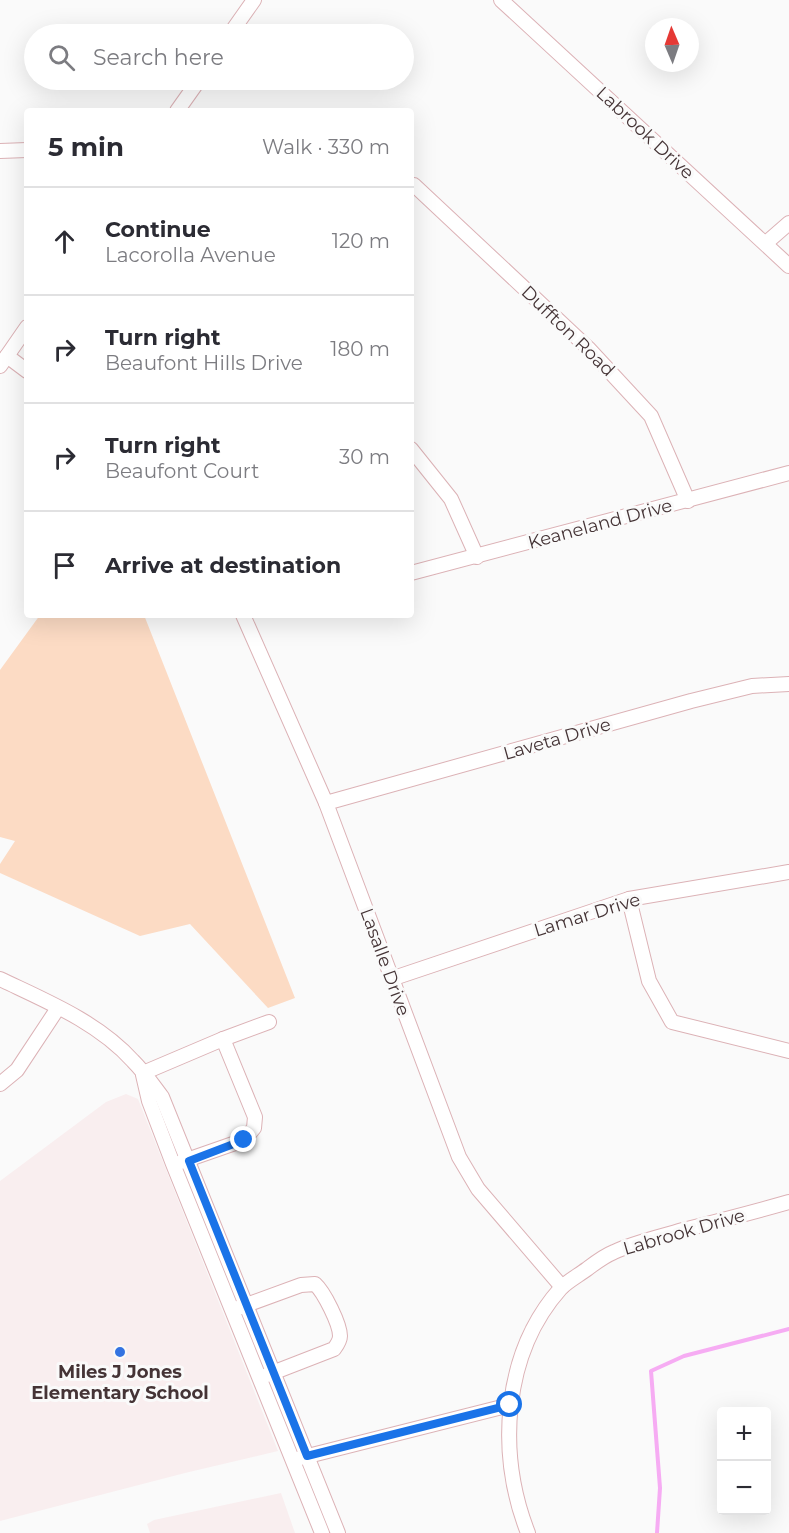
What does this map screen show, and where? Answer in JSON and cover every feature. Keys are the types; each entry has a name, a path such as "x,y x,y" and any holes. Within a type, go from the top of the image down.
{"street":[{"path":"237,24 254,0"},
{"name":"Labrook Drive","path":"501,0 789,266"},
{"path":"179,108 192,90"},
{"path":"0,151 24,150"},
{"name":"Duffton Road","path":"414,185 588,348 651,416 688,501"},
{"path":"766,243 789,223"},
{"path":"24,331 4,361 24,370"},
{"path":"414,453 451,499 477,557"},
{"name":"Keaneland Drive","path":"414,572 789,473"},
{"name":"Lasalle Drive","path":"245,618 326,803 459,1157 478,1189 562,1287"},
{"name":"Laveta Drive","path":"326,803 691,701 752,686 789,684"},
{"name":"Lamar Drive","path":"391,979 629,899 789,872"},
{"path":"629,899 649,981 672,1022 789,1051"},
{"path":"0,979 58,1008 105,1036 133,1059 162,1097 338,1533"},
{"path":"0,1084 17,1070 58,1008"},
{"path":"143,1072 269,1022"},
{"path":"173,1164 189,1161 244,1140 254,1128 255,1116 223,1039"},
{"path":"143,1072 149,1101 173,1164 322,1533"},
{"name":"Labrook Drive","path":"528,1533 517,1502 510,1463 510,1405 527,1343 541,1315 562,1287 613,1252 644,1241 789,1202"},
{"path":"233,1310 301,1285 315,1284 324,1294 339,1328 339,1343 334,1349 260,1378"},
{"path":"293,1460 510,1405"}],"shaded area":[{"path":"38,618 145,618 295,998 268,1008 190,924 140,936 0,873 0,864 15,841 0,837 0,670"},
{"name":"Miles J Jones Elementary School","path":"126,1094 138,1099 278,1451 0,1521 0,1181 106,1102"},
{"path":"281,1493 295,1533 150,1533 147,1524 154,1520"}],"waterway":[{"path":"657,1533 660,1488 651,1371 684,1356 789,1329"}],"place":[{"name":"Miles J Jones Elementary School","path":"120,1352"}],"route":[{"path":"244,1140 189,1161 307,1456 510,1405"}]}
